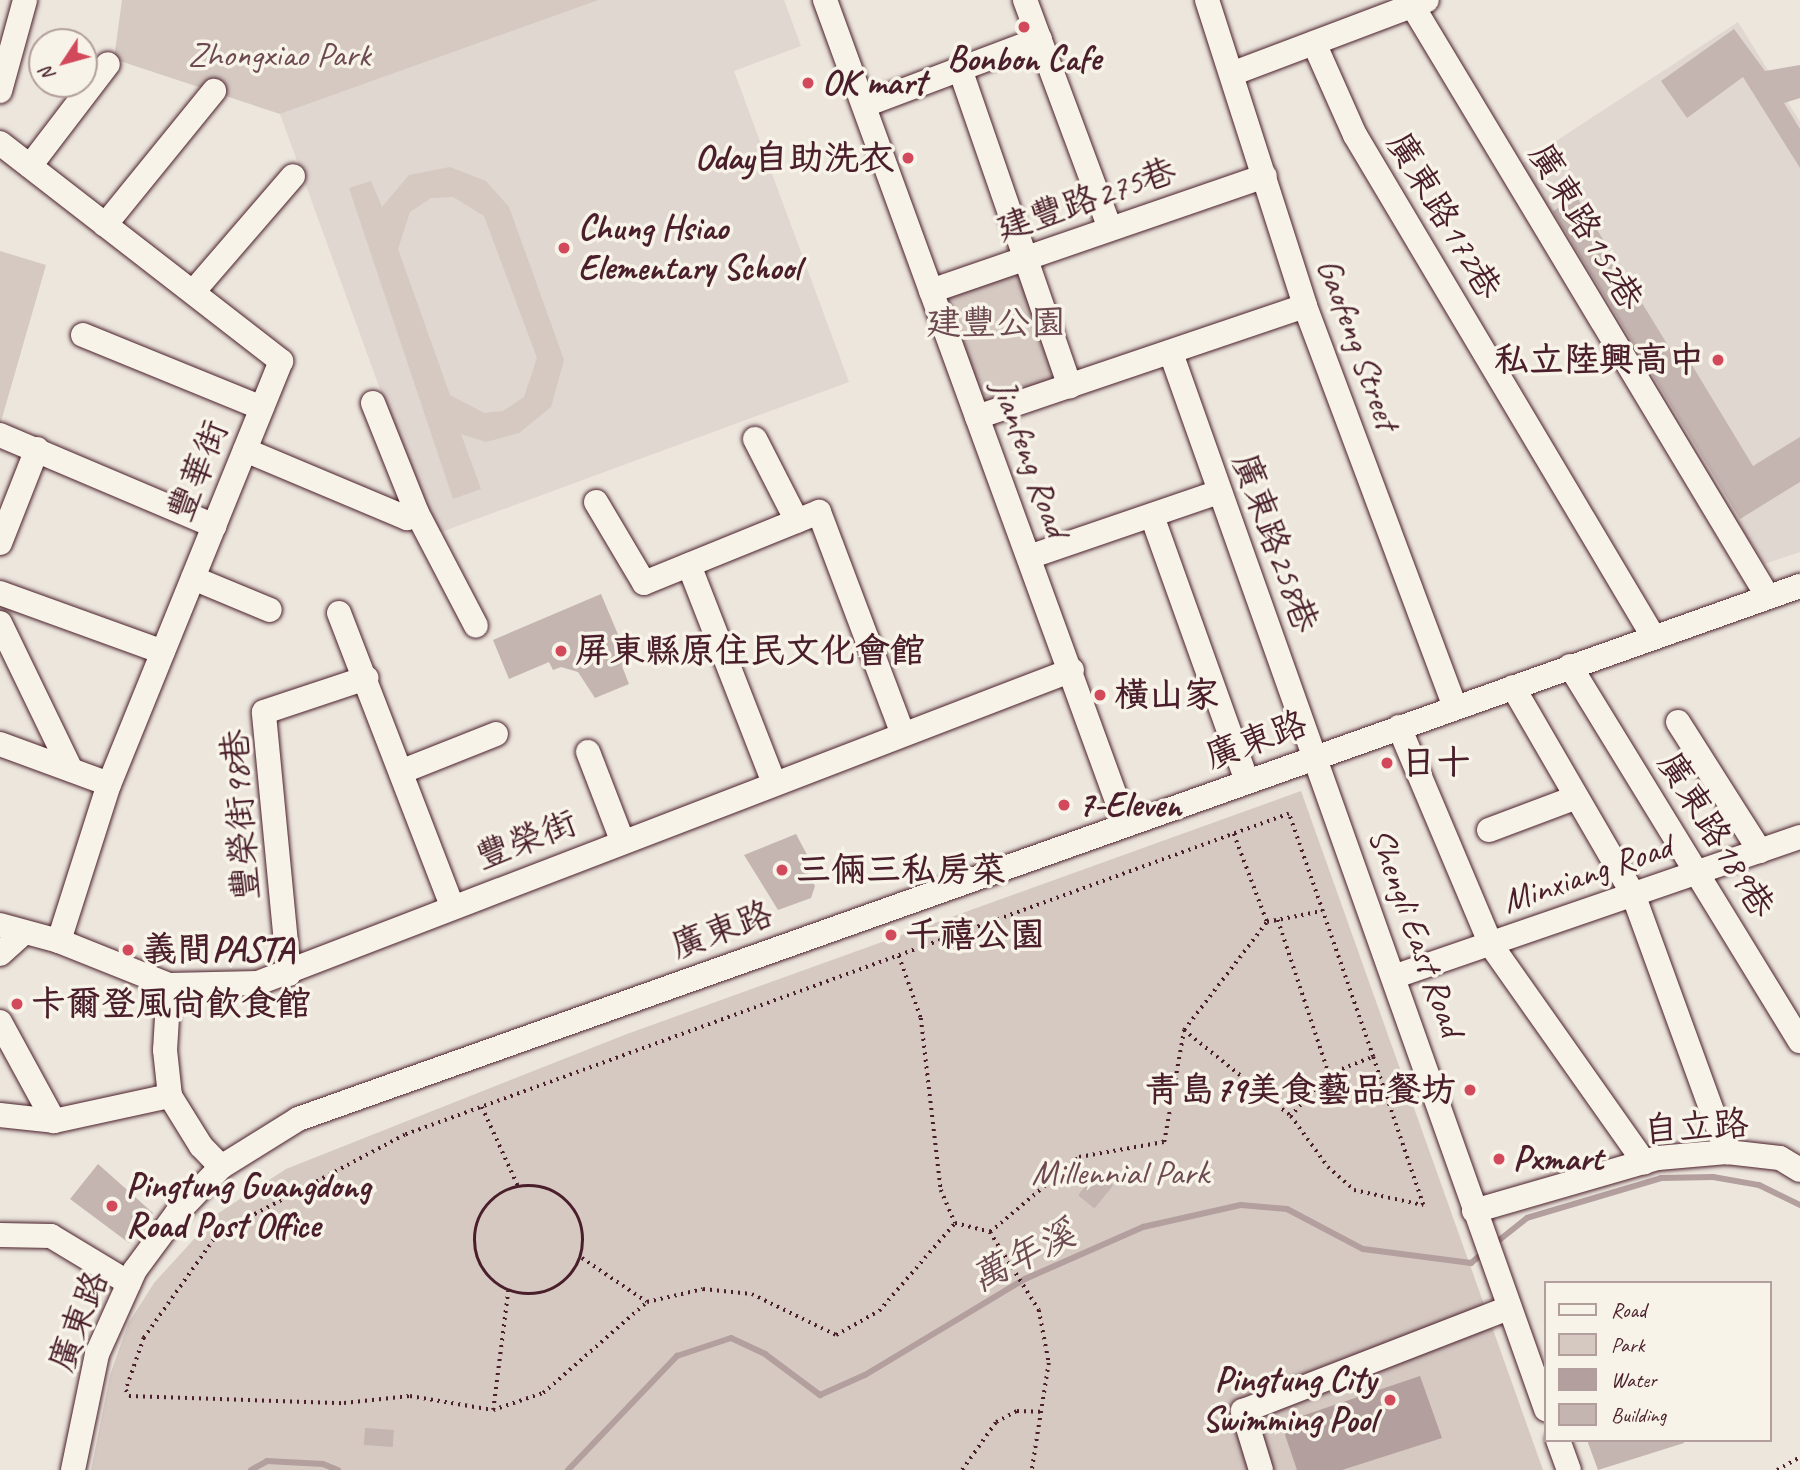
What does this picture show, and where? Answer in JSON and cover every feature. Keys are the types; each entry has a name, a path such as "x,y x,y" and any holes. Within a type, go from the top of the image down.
{"street":[{"path":"0,91 25,0"},
{"name":"Jianfeng Road","path":"825,0 930,291 1072,670 1125,823"},
{"path":"1025,0 1110,229"},
{"name":"Gaofeng Street","path":"1208,0 1234,73 1305,306 1455,708"},
{"path":"1234,73 1416,2"},
{"name":"廣東路152巷","path":"1416,2 1768,597"},
{"path":"865,105 1040,39"},
{"name":"廣東路172巷","path":"1314,43 1355,135 1653,636"},
{"path":"30,166 108,64"},
{"path":"960,69 1070,387"},
{"path":"105,225 214,91"},
{"name":"豐華街","path":"0,143 281,361 109,785 59,941"},
{"path":"193,292 293,176"},
{"name":"建豐路275巷","path":"930,291 1265,176"},
{"path":"977,417 1305,306"},
{"path":"83,335 262,408"},
{"name":"廣東路258巷","path":"1171,353 1315,757"},
{"path":"373,403 417,513 476,626"},
{"path":"0,435 214,526"},
{"path":"755,439 797,521"},
{"path":"0,543 37,449"},
{"path":"244,450 407,518 417,513"},
{"path":"1029,557 1219,492"},
{"path":"596,502 644,583 819,512 903,734"},
{"path":"1152,516 1247,782"},
{"path":"689,565 774,783"},
{"path":"193,578 270,610"},
{"name":"廣東路","path":"74,1460 97,1354 128,1283 177,1213 221,1167 298,1119 1125,823 1800,586"},
{"path":"0,593 163,652"},
{"path":"340,613 403,771 452,906"},
{"path":"0,623 71,770"},
{"name":"廣東路189巷","path":"1570,666 1800,1041"},
{"name":"豐榮街","path":"12,929 59,941 169,985 227,988 289,974 452,906 1072,670"},
{"name":"豐榮街98巷","path":"289,974 264,712 366,678"},
{"path":"1513,687 1574,798 1633,894 1727,1152"},
{"path":"1678,722 1760,851"},
{"path":"1399,727 1491,945 1644,1162"},
{"path":"403,771 496,734"},
{"path":"0,744 109,785"},
{"path":"589,751 622,840"},
{"name":"Shengli East Road","path":"1315,757 1396,976 1509,1308"},
{"path":"1489,830 1574,798"},
{"name":"Minxiang Road","path":"1396,976 1800,837"},
{"path":"0,954 12,929"},
{"path":"169,985 165,1050 170,1096 221,1167"},
{"path":"0,1022 54,1121"},
{"path":"0,1115 54,1121 170,1096"},
{"name":"自立路","path":"1474,1211 1644,1162 1727,1152 1780,1158 1800,1170"},
{"path":"0,1235 51,1236 128,1283"},
{"path":"1261,1470 1243,1411 1509,1308 1545,1406"},
{"path":"1559,1442 1569,1470"}],"path":[{"path":"955,1223 879,1311 836,1335 752,1294 703,1289 647,1302 542,1392 493,1410 410,1396 344,1403 129,1396 126,1390 144,1338 218,1234 405,1135 1289,814 1423,1205 1354,1191 1328,1167 1291,1116 1184,1030"},
{"path":"1234,834 1267,922"},
{"path":"990,1232 1079,1157 1164,1142 1184,1030 1267,922 1322,911"},
{"path":"1278,920 1329,1074"},
{"path":"899,956 921,1018 941,1190 955,1223"},
{"path":"1291,1116 1329,1074 1373,1057"},
{"path":"482,1107 518,1186"},
{"path":"518,1186 538,1186 571,1204 584,1239 581,1258 558,1287 533,1294 508,1291 482,1268 475,1235 488,1203 518,1186"},
{"path":"955,1223 990,1232 1039,1310 1049,1363 1032,1470"},
{"path":"581,1258 647,1302"},
{"path":"493,1410 508,1291"},
{"path":"962,1470 996,1422 1017,1411 1040,1412"},
{"path":"1777,1470 1800,1457"}],"shaded area":[{"name":"Chung Hsiao Elementary School","path":"599,0 784,0 801,46 734,71 849,382 433,535 280,114"},
{"name":"私立陸興高中","path":"1738,22 1800,122 1800,552 1764,564 1515,168"}],"green space":[{"name":"Zhongxiao Park","path":"122,0 599,0 280,114 114,59"},
{"path":"450,167 486,181 509,207 564,360 551,407 519,433 486,442 461,434 481,489 453,499 349,188 371,181 382,207 409,175","holes":["453,197 484,216 537,358 524,397 503,411 484,413 450,395 398,249 410,212 431,198"]},
{"path":"0,251 46,265 0,425"},
{"name":"建豐公園","path":"1019,272 1055,382 983,406 947,295"},
{"name":"Millennial Park","path":"1301,791 1543,1470 91,1470 110,1375 128,1324 154,1283 217,1214 286,1169 627,1034"}],"water":[{"name":"Pingtung City Swimming Pool","path":"1420,1376 1442,1438 1342,1470 1297,1470 1281,1423"}],"building":[{"path":"1734,29 1765,71 1800,65 1800,98 1784,103 1800,129 1800,168 1743,77 1687,118 1661,81"},
{"path":"1577,197 1672,352 1681,347 1753,466 1800,437 1800,482 1740,519 1553,211"},
{"name":"屏東縣原住民文化會館","path":"601,594 630,663 622,666 629,684 595,698 578,672 561,667 553,670 549,662 509,679 493,640"},
{"name":"三倆三私房菜","path":"796,834 813,866 808,874 815,886 811,898 778,910 744,855"},
{"name":"Pingtung Guangdong Road Post Office","path":"98,1164 153,1213 129,1243 70,1199"},
{"path":"1097,1172 1113,1185 1094,1209 1078,1195"},
{"path":"365,1428 394,1430 393,1447 364,1445"},
{"path":"1588,1442 1684,1442 1684,1443 1598,1470"}],"waterway":[{"name":"萬年溪","path":"1493,1245 1527,1218 1661,1178 1713,1177 1759,1185 1800,1205"},
{"name":"萬年溪","path":"568,1470 677,1356 731,1338 765,1354 820,1395 865,1375 1025,1279 1143,1227 1241,1205 1287,1209 1363,1249 1471,1263 1484,1252"},
{"name":"萬年溪","path":"251,1470 267,1461 323,1464 338,1470"}],"place":[{"name":"Bonbon Cafe","path":"1024,27"},
{"name":"OK mart","path":"808,83"},
{"name":"Oday自助洗衣","path":"908,158"},
{"name":"Chung Hsiao Elementary School","path":"564,248"},
{"name":"私立陸興高中","path":"1718,360"},
{"name":"屏東縣原住民文化會館","path":"561,651"},
{"name":"橫山家","path":"1100,695"},
{"name":"日十","path":"1387,763"},
{"name":"7-Eleven","path":"1064,805"},
{"name":"三倆三私房菜","path":"782,870"},
{"name":"千禧公園","path":"891,935"},
{"name":"義間PASTA","path":"128,950"},
{"name":"卡爾登風尚飲食館","path":"17,1004"},
{"name":"青島79美食藝品餐坊","path":"1470,1090"},
{"name":"Pxmart","path":"1499,1159"},
{"name":"Pingtung Guangdong Road Post Office","path":"112,1206"},
{"name":"Pingtung City Swimming Pool","path":"1390,1400"}]}
